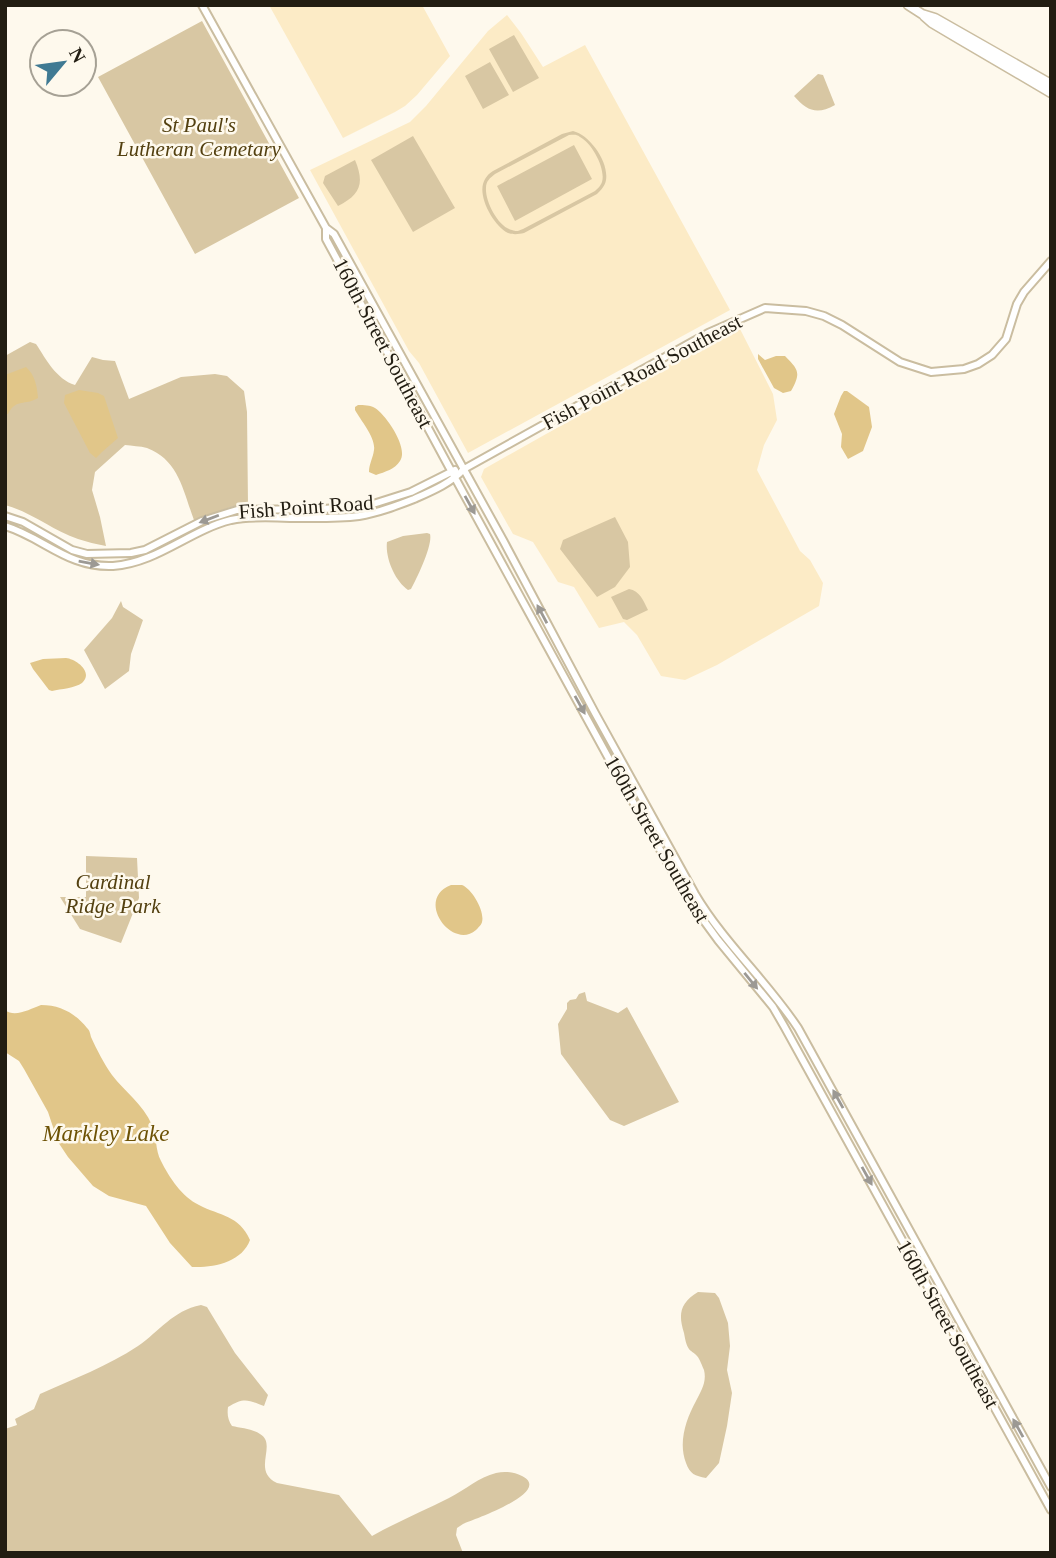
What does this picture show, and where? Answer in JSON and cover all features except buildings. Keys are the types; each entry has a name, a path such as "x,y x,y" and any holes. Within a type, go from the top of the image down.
{"main road":[{"path":"908,5 941,29 1051,93"},
{"path":"922,14 935,18 1051,84"}],"street":[{"name":"160th Street Southeast","path":"202,5 326,228 334,234 695,894 709,917 778,998 798,1028 1051,1488"},
{"name":"160th Street Southeast","path":"326,228 326,239 620,779 688,899 785,1026 1051,1510"},
{"name":"Fish Point Road Southeast","path":"464,469 708,333 765,308 806,311 824,316 900,362 920,369 931,372 964,369 992,355 1006,340 1017,304 1051,261"},
{"name":"Fish Point Road","path":"5,516 23,522 72,550 87,554 113,555 145,550 202,521 237,510 324,509 370,505 411,492 464,469"},
{"name":"Fish Point Road","path":"5,526 81,562 112,566 144,560 202,531 233,520 357,516 397,506 422,496 453,474"}],"shaded area":[{"path":"269,5 422,5 450,56 405,106 343,138"},
{"path":"507,15 543,67 585,45 730,310 468,453 310,170 410,122 488,31"},
{"path":"740,329 773,394 777,420 764,445 757,470 800,551 810,560 823,583 819,606 717,665 685,680 661,676 637,635 624,622 599,628 574,587 558,582 533,542 513,534 481,477 484,469 709,342"}],"green space":[{"name":"St Paul's Lutheran Cemetary","path":"202,21 299,198 195,254 98,77"},
{"path":"514,35 539,78 513,92 489,49"},
{"path":"490,62 509,95 483,109 465,76"},
{"path":"818,74 823,75 835,105 818,111 803,105 794,96"},
{"path":"573,131 586,138 597,150 606,173 604,186 597,194 524,233 508,233 498,224 485,204 482,190 485,180 493,171 562,134","holes":["569,135 577,135 585,140 597,157 603,177 600,186 523,229 516,231 507,228 497,219 490,206 486,193 489,180 495,174"]},
{"path":"413,136 455,208 413,232 371,160"},
{"path":"574,145 592,179 515,221 497,186"},
{"path":"355,160 360,176 358,188 351,198 338,206 323,183 325,176"},
{"path":"30,342 36,344 62,378 75,385 92,357 115,361 129,399 181,377 215,374 227,376 244,391 247,412 248,505 231,507 194,520 183,488 166,460 147,448 125,445 95,472 92,490 106,546 68,535 5,505 5,356"},
{"path":"615,517 628,542 630,567 615,587 597,597 560,549 563,540"},
{"path":"430,534 430,539 427,553 414,584 408,590 392,569 387,542 403,536"},
{"path":"629,589 639,594 648,610 627,620 623,619 611,597"},
{"path":"121,601 123,607 143,620 131,654 129,671 105,689 84,650 112,618"},
{"name":"Cardinal Ridge Park","path":"86,856 137,858 139,898 121,943 80,929 60,897 86,897"},
{"path":"585,992 587,1001 618,1013 627,1007 679,1102 624,1126 610,1120 561,1054 558,1024 567,1009 567,1003"},
{"path":"698,1292 715,1293 719,1298 728,1323 730,1346 727,1370 732,1393 727,1426 719,1463 706,1478 689,1470 683,1447 686,1423 705,1378 699,1359 687,1346 681,1320 687,1300"},
{"path":"201,1305 207,1307 235,1353 268,1395 264,1406 250,1401 238,1402 228,1407 228,1415 232,1426 254,1431 265,1438 266,1472 277,1483 339,1495 372,1536 496,1473 509,1472 522,1476 529,1482 528,1490 508,1504 457,1528 456,1535 463,1553 5,1553 5,1429 17,1425 15,1419 34,1409 40,1394 115,1360 138,1346 174,1317"}],"water":[{"path":"758,354 765,360 785,356 790,361 797,372 791,391 783,393 774,388 758,359"},
{"path":"26,367 35,381 38,398 18,404 5,414 5,375"},
{"path":"79,390 104,396 118,438 96,458 90,453 64,403 65,395"},
{"path":"844,391 869,407 872,427 863,451 848,459 841,447 842,434 834,414"},
{"path":"358,405 371,406 380,412 399,440 402,455 398,464 390,470 376,475 369,472 374,445 355,410"},
{"path":"66,658 82,667 85,679 76,686 52,691 30,663 43,659"},
{"path":"451,885 466,887 482,912 481,924 467,935 448,929 436,911 440,892"},
{"name":"Markley Lake","path":"41,1005 55,1006 67,1011 88,1029 109,1071 148,1118 154,1129 159,1157 177,1186 193,1201 235,1221 246,1232 250,1240 241,1254 218,1265 192,1267 170,1243 146,1206 109,1196 93,1186 68,1157 58,1142 48,1112 24,1069 19,1061 5,1052 5,1010 18,1013"}]}
